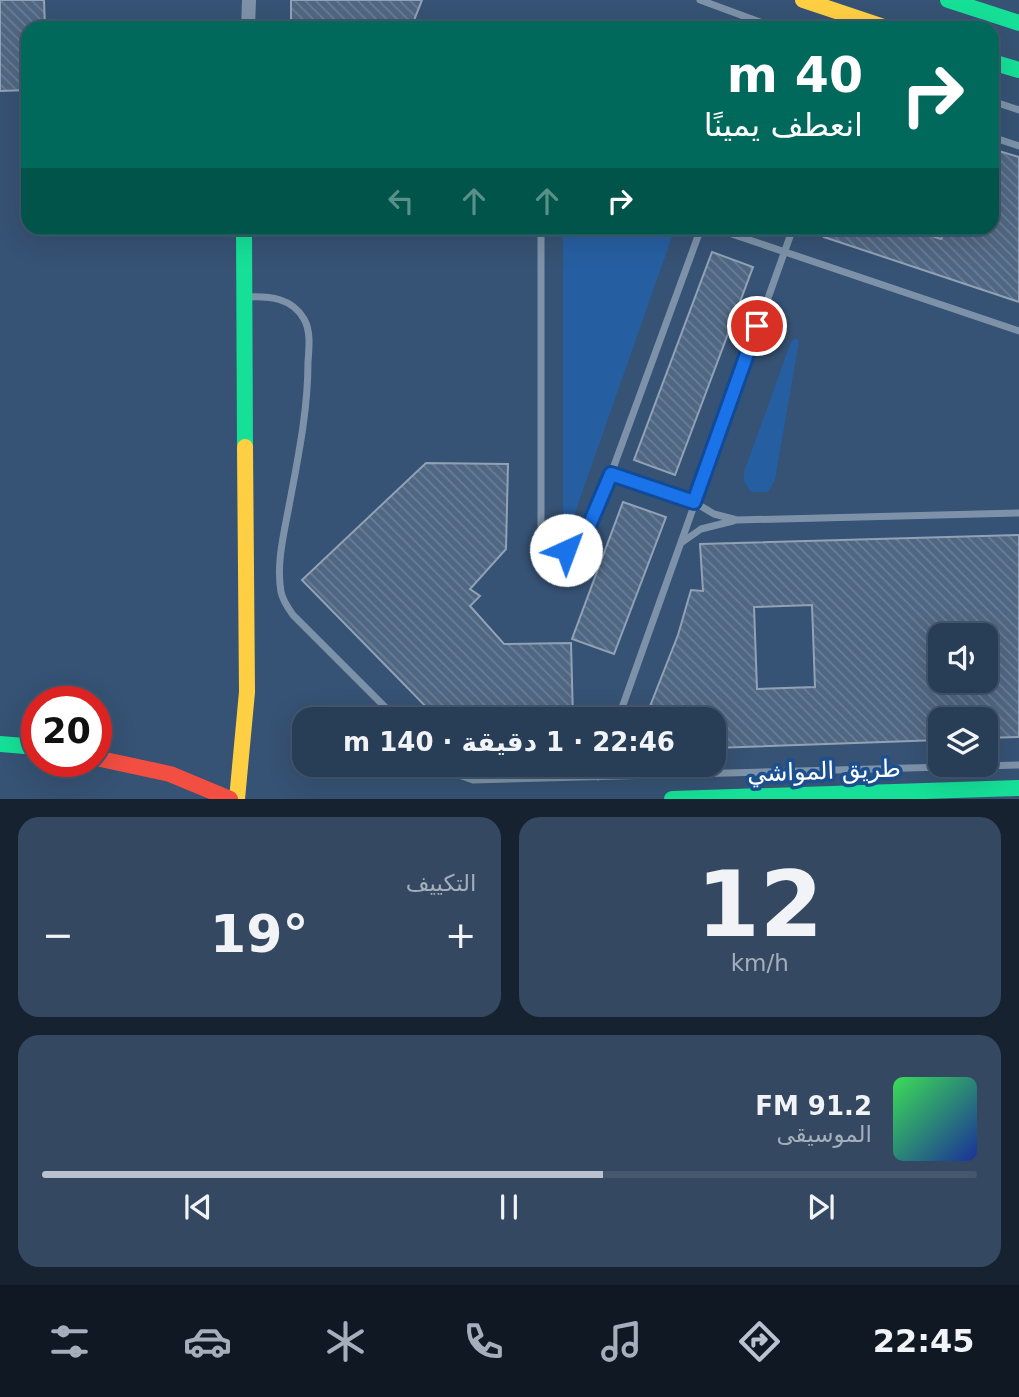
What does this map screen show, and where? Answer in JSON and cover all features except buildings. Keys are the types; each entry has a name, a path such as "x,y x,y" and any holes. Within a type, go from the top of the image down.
{"main road":[{"path":"803,0 866,21"},
{"path":"948,0 1019,23"},
{"path":"999,64 1019,70"},
{"path":"237,799 247,692 244,235"},
{"path":"0,744 21,746"},
{"path":"112,761 170,774 230,799"},
{"name":"طريق المواشي","path":"672,799 1019,788"}],"street":[{"path":"248,21 249,0"}],"lane":[{"path":"699,0 757,21"},
{"path":"999,104 1019,110"},
{"path":"999,139 1019,146"},
{"path":"541,235 541,530 546,543 556,550 576,548 583,540 611,474 698,235"},
{"path":"737,235 1019,331"},
{"path":"622,707 790,235"},
{"path":"245,298 266,296 288,303 305,320 309,332 309,382 304,425 283,539 280,579 284,602 293,615 385,707"},
{"path":"611,474 694,502 714,514 737,520"},
{"path":"678,547 701,529 737,520 1019,513"},
{"path":"726,773 1019,765"},
{"path":"463,777 473,780 598,777"}],"shaded area":[{"path":"563,235 673,235 570,527 566,529 563,526"},
{"path":"796,338 799,341 775,480 768,492 751,492 744,481 744,472 791,342"}],"traffic: fast":[{"path":"948,0 1019,23"},
{"path":"999,64 1019,70"},
{"path":"244,235 245,447"},
{"path":"0,744 21,746"},
{"path":"672,799 1019,788"}],"traffic: slow":[{"path":"803,0 866,21"},
{"path":"237,799 247,692 245,447"}],"traffic: jam":[{"path":"112,761 170,774 230,799"}],"route":[{"path":"566,550 576,548 583,540 611,474 694,502 757,326"}]}
